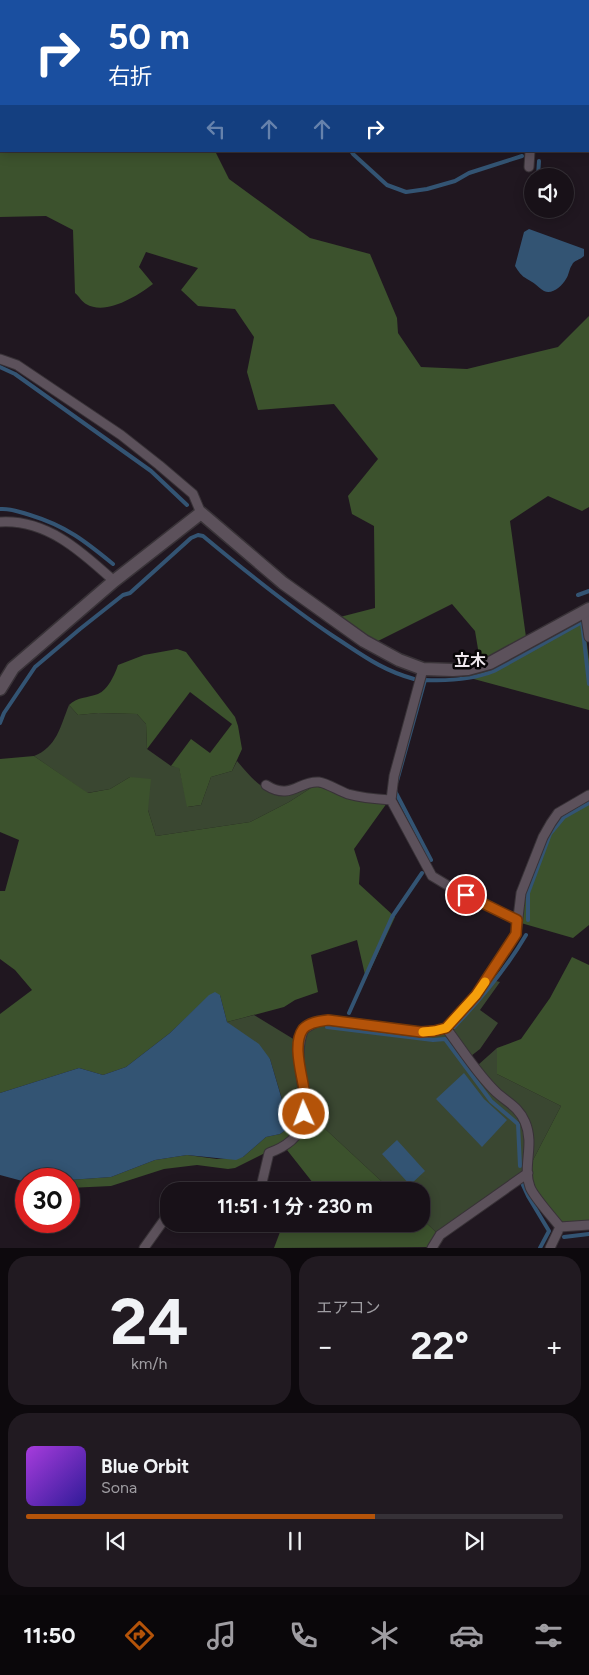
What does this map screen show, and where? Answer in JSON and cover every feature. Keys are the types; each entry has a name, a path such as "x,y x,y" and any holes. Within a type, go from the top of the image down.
{"street":[{"path":"530,152 530,167"},
{"path":"0,359 17,365 121,436 193,494 201,513 283,583 364,641 399,660 422,669 468,669 490,663 587,610 589,637"},
{"path":"0,689 13,668 114,581 201,513"},
{"path":"0,522 13,521 56,535 80,550 114,581"},
{"path":"422,669 394,776 391,800 432,876 473,899 517,920"},
{"path":"266,785 273,790 283,791 318,782 348,794 365,798 391,800"},
{"path":"262,1182 269,1153 293,1140 300,1131 304,1114 304,1091 298,1047 304,1029 318,1021 328,1020 421,1032 446,1028 476,995 516,934 521,893 543,837 551,823 558,813 589,795"},
{"path":"446,1028 481,1075 496,1092 513,1104 525,1121 530,1136 527,1166 530,1187 560,1227"},
{"path":"432,1248 440,1234 528,1173"},
{"path":"560,1227 589,1224"},
{"path":"144,1248 160,1226"},
{"path":"550,1248 560,1227"}],"green space":[{"path":"0,152 216,152 229,179 310,238 370,254 397,318 398,333 421,367 467,369 558,347 589,316 589,507 582,511 548,496 510,521 526,637 480,661 475,631 452,604 376,642 340,617 375,608 374,526 352,514 348,496 378,459 334,404 258,410 247,372 254,337 235,309 198,306 181,290 198,268 146,252 139,267 153,284 121,303 103,308 94,307 85,303 75,293 73,230 46,216 0,217"},
{"path":"581,618 584,621 589,660 589,710 459,675"},
{"path":"177,649 186,652 235,717 242,749 232,771 211,777 201,805 187,807 179,768 171,766 191,739 210,753 232,724 190,692 147,749 146,724 137,714 98,713 78,715 69,705 79,699 102,692 111,681 118,665 144,655"},
{"path":"69,705 78,715 98,713 137,714 146,724 147,749 171,766 179,767 188,807 201,805 211,777 232,771 237,761 260,785 275,793 283,795 292,794 314,786 289,802 250,822 156,836 148,810 130,777 110,789 87,793 34,756 42,752 53,742"},
{"path":"34,756 88,793 110,789 130,777 151,779 148,810 156,836 250,822 289,802 314,786 387,803 354,849 360,868 359,884 395,917 366,979 357,940 311,955 318,992 295,1000 284,1007 227,1022 220,995 209,996 170,1033 126,1067 103,1075 79,1068 0,1093 0,1014 32,990 15,970 0,959 0,891 5,891 19,840 0,832 0,759"},
{"path":"589,798 589,925 573,938 521,923 524,893 548,835 560,816"},
{"path":"572,957 589,965 589,1221 562,1224 530,1181 532,1162 561,1106 497,1074 497,1048 521,1039 550,998"},
{"path":"492,980 500,982 480,1010 498,1023 480,1049 471,1056 454,1031 452,1023"},
{"path":"254,1015 295,1040 300,1111 293,1136 270,1059 227,1022"},
{"path":"332,1023 402,1033 438,1035 444,1033 522,1121 526,1133 524,1173 437,1233 430,1226 430,1182 382,1182 308,1113 302,1055 307,1029 318,1024"},
{"path":"497,1048 497,1074 561,1106 532,1162 533,1140 528,1120 495,1088 478,1065"},
{"path":"308,1113 382,1182 312,1182 287,1150 301,1138"},
{"path":"290,1127 293,1136 275,1148 235,1168 228,1169 197,1165 164,1169 111,1186 80,1187 80,1179 111,1177 155,1160 187,1155 217,1159 243,1157 266,1137 280,1134"},
{"path":"430,1226 437,1233 431,1247 274,1248 280,1232 430,1232"}],"water":[{"path":"529,229 584,249 584,256 573,263 564,282 553,291 547,292 543,290 522,275 515,266 524,232"},
{"path":"215,992 220,995 227,1022 259,1044 270,1059 290,1127 280,1134 266,1137 243,1157 236,1160 187,1155 155,1160 111,1177 80,1179 80,1168 15,1168 15,1179 0,1175 0,1093 79,1068 103,1075 126,1067 170,1033 209,995"},
{"path":"464,1073 484,1099 507,1120 482,1147 436,1099"},
{"path":"397,1140 425,1171 413,1182 407,1182 382,1154"}],"waterway":[{"path":"352,152 387,185 406,192 427,189 455,181 469,173 522,156"},
{"path":"539,161 539,168"},
{"path":"0,367 15,374 151,471 187,505"},
{"path":"0,509 15,510 43,519 65,529 113,564"},
{"path":"0,723 4,713 35,667 123,595 130,593 191,538 198,535 203,536 266,588 333,636 381,666 414,679"},
{"path":"578,595 589,591"},
{"path":"397,781 425,680 460,679 494,671 582,622 589,684"},
{"path":"396,788 395,791 431,860"},
{"path":"528,920 528,893 550,834 564,817 589,803"},
{"path":"349,1013 392,917 422,873"},
{"path":"454,1027 493,983 526,935"},
{"path":"327,1027 433,1040 445,1039 491,1101 518,1124 520,1166"},
{"path":"522,1183 549,1231 540,1248"},
{"path":"564,1237 589,1234"}],"slow traffic":[{"path":"423,1032 446,1028 476,995 485,982"}],"district":[{"name":"立木","path":"470,660"}],"route":[{"path":"304,1114 304,1091 298,1047 304,1029 310,1024 328,1020 421,1032 434,1031 446,1028 476,995 516,934 517,920 466,895"}]}
